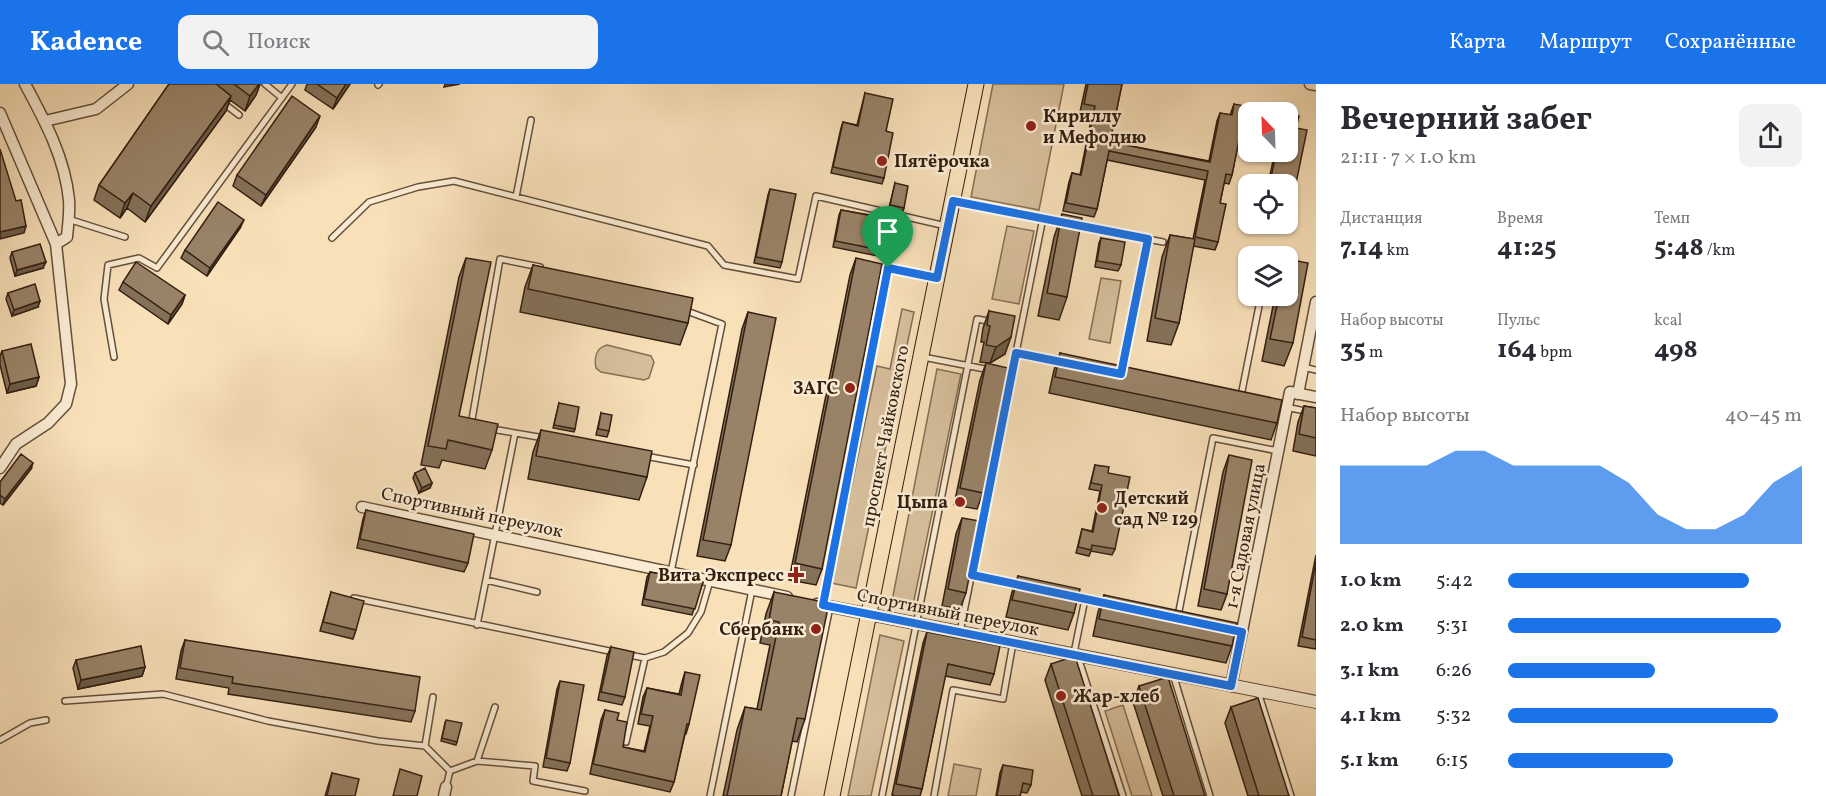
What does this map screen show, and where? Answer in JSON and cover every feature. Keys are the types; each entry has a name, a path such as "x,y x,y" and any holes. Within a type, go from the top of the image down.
{"main road":[{"name":"проспект Чайковского","path":"832,796 976,84"}],"street":[{"path":"25,84 45,120 64,168 69,202 67,237 56,244"},
{"path":"45,120 96,110 128,84"},
{"path":"1310,84 1316,85"},
{"path":"0,113 56,244 71,384 66,404 48,423 16,444 0,468"},
{"name":"1-я Садовая улица","path":"1231,686 1237,630 1278,451 1283,406 1294,393 1303,367 1316,302"},
{"path":"1294,393 1316,398"},
{"name":"Спортивный переулок","path":"362,507 827,606 1316,702"}],"lane":[{"path":"265,84 282,98"},
{"path":"114,357 104,299 108,265 139,258 157,268 292,84"},
{"path":"215,96 239,115"},
{"path":"516,197 531,120"},
{"path":"332,238 369,202 418,187 454,181 708,246 724,265 798,279 816,196 948,226"},
{"path":"953,201 1162,242"},
{"path":"960,632 1043,218"},
{"path":"68,219 125,237"},
{"path":"1121,374 1148,239"},
{"path":"544,268 500,259 470,425 549,439"},
{"path":"791,796 888,268 937,278"},
{"path":"671,573 722,324 686,312 680,306"},
{"path":"1240,398 1259,306"},
{"path":"882,796 977,319 1000,323"},
{"path":"1016,353 1063,363"},
{"path":"921,357 1012,374"},
{"path":"1303,367 1316,370"},
{"path":"1109,372 1131,376"},
{"path":"1230,396 1251,400"},
{"path":"1283,406 1316,413"},
{"path":"477,625 515,433"},
{"path":"1178,618 1213,438 1278,451"},
{"path":"638,455 694,465"},
{"path":"972,575 1028,587"},
{"path":"486,580 537,592"},
{"path":"354,598 645,658 664,652 688,633 701,612 710,581"},
{"path":"710,796 752,590"},
{"path":"1062,594 1120,606"},
{"path":"1085,599 1076,655 1123,796"},
{"path":"1166,616 1189,620"},
{"path":"934,796 953,690 1003,699 1013,643"},
{"path":"626,742 645,658"},
{"path":"1173,674 1210,796"},
{"path":"1258,691 1292,796"},
{"path":"65,701 163,694 268,721 378,741 425,746 450,771"},
{"path":"425,746 433,697"},
{"path":"477,761 495,707"},
{"path":"0,741 30,723 46,720"},
{"path":"450,771 477,761 535,766 533,781 585,791"},
{"path":"445,791 450,771"}],"shaded area":[{"path":"993,84 1064,84 1039,210 971,197"},
{"path":"1007,226 1034,231 1019,304 992,299"},
{"path":"1101,278 1121,281 1110,343 1089,339"},
{"path":"902,309 914,312 856,588 831,583 877,366 890,369"},
{"path":"607,345 651,356 654,362 649,378 644,380 601,372 596,368 595,361 600,348"},
{"path":"937,369 961,374 913,605 892,601"},
{"path":"880,635 904,641 871,796 848,796"},
{"path":"1123,705 1152,796 1132,796 1105,711"},
{"path":"954,764 981,769 976,796 948,796"}],"building":[{"path":"169,84 216,84 231,96 151,206 133,193 125,203 99,185"},
{"path":"234,84 259,84 250,96"},
{"path":"317,84 346,84 337,98"},
{"path":"1088,84 1122,84 1110,142 1210,162 1220,113 1232,115 1234,104 1238,105 1238,145 1232,175 1226,174 1220,203 1226,204 1218,242 1195,237 1208,171 1109,151 1097,209 1066,203 1072,173 1081,175 1095,106 1084,104"},
{"path":"865,93 893,99 886,131 893,133 884,178 833,167 843,122 858,126"},
{"path":"292,96 320,116 266,195 237,175"},
{"path":"1298,128 1307,130 1298,174 1272,174 1274,162 1298,162"},
{"path":"0,149 16,201 21,200 26,226 0,232"},
{"path":"895,183 908,186 904,208 890,205"},
{"path":"770,189 796,194 782,262 756,257"},
{"path":"218,202 244,220 210,268 185,250"},
{"path":"841,210 888,219 890,212 903,215 896,253 835,241"},
{"path":"1062,214 1082,218 1067,297 1047,293"},
{"path":"1170,235 1195,239 1179,323 1155,318"},
{"path":"1101,238 1125,242 1121,265 1097,261"},
{"path":"40,244 46,262 17,270 12,252"},
{"path":"466,258 491,262 459,416 498,424 492,450 448,440 446,449 428,446"},
{"path":"856,258 882,264 822,569 795,563"},
{"path":"1298,261 1308,263 1293,343 1270,339 1277,306 1298,306"},
{"path":"136,262 185,295 171,315 123,282"},
{"path":"533,265 693,298 688,323 528,289"},
{"path":"35,284 40,301 14,310 8,293"},
{"path":"989,311 1015,316 1011,337 996,347 986,345 990,326 987,325"},
{"path":"748,312 776,318 731,545 703,540"},
{"path":"31,344 39,377 10,384 2,351"},
{"path":"1060,353 1282,400 1277,423 1055,377"},
{"path":"986,363 1008,368 983,493 960,488"},
{"path":"559,403 579,407 575,429 554,425"},
{"path":"1304,406 1316,408 1316,438 1299,434"},
{"path":"601,413 612,415 609,431 598,429"},
{"path":"541,430 652,451 647,477 536,456"},
{"path":"21,454 33,463 5,499 0,495 0,482"},
{"path":"1229,455 1252,460 1227,594 1204,589"},
{"path":"1095,465 1109,467 1108,473 1130,477 1115,549 1092,545 1091,550 1078,547 1082,529 1093,532 1102,485 1091,483"},
{"path":"425,468 432,483 422,488 415,473"},
{"path":"366,510 474,534 468,563 360,539"},
{"path":"962,518 980,521 966,593 948,589"},
{"path":"1316,562 1316,640 1302,637"},
{"path":"650,572 703,582 695,609 644,599"},
{"path":"1018,576 1080,589 1074,613 1012,600"},
{"path":"331,592 364,601 356,630 323,622"},
{"path":"774,592 829,603 805,719 797,718 781,796 727,796 745,707 761,710 779,622 769,620"},
{"path":"1104,595 1237,623 1232,646 1099,619"},
{"path":"927,632 1000,646 994,674 948,664 922,789 896,784"},
{"path":"185,640 420,677 415,711 232,683 233,677 180,668"},
{"path":"141,646 145,667 81,680 76,660"},
{"path":"611,647 634,652 625,697 601,692"},
{"path":"1075,656 1119,796 1093,796 1051,664"},
{"path":"685,672 700,675 674,782 593,764 605,710 619,713 617,720 627,722 623,747 645,752 653,716 641,714 647,688 681,695"},
{"path":"1168,677 1205,796 1174,796 1139,686"},
{"path":"560,681 584,685 570,763 546,758"},
{"path":"1258,698 1289,796 1259,796 1231,707"},
{"path":"446,720 462,723 457,742 442,738"},
{"path":"1003,765 1033,770 1031,785 1023,783 1020,796 997,796"},
{"path":"400,769 422,776 417,796 393,796"},
{"path":"332,773 359,779 355,796 327,796"}],"place":[{"name":"Кириллу и Мефодию","path":"1031,126"},
{"name":"Пятёрочка","path":"882,161"},
{"name":"ЗАГС","path":"850,388"},
{"name":"Цыпа","path":"960,502"},
{"name":"Детский сад № 129","path":"1102,508"},
{"name":"Вита Экспресс","path":"796,575"},
{"name":"Сбербанк","path":"816,629"},
{"name":"Жар-хлеб","path":"1061,696"}],"route":[{"path":"953,201 1148,239 1121,374 1016,353 972,575 1242,632 1231,686 823,605 888,268 937,278 953,201"}]}
